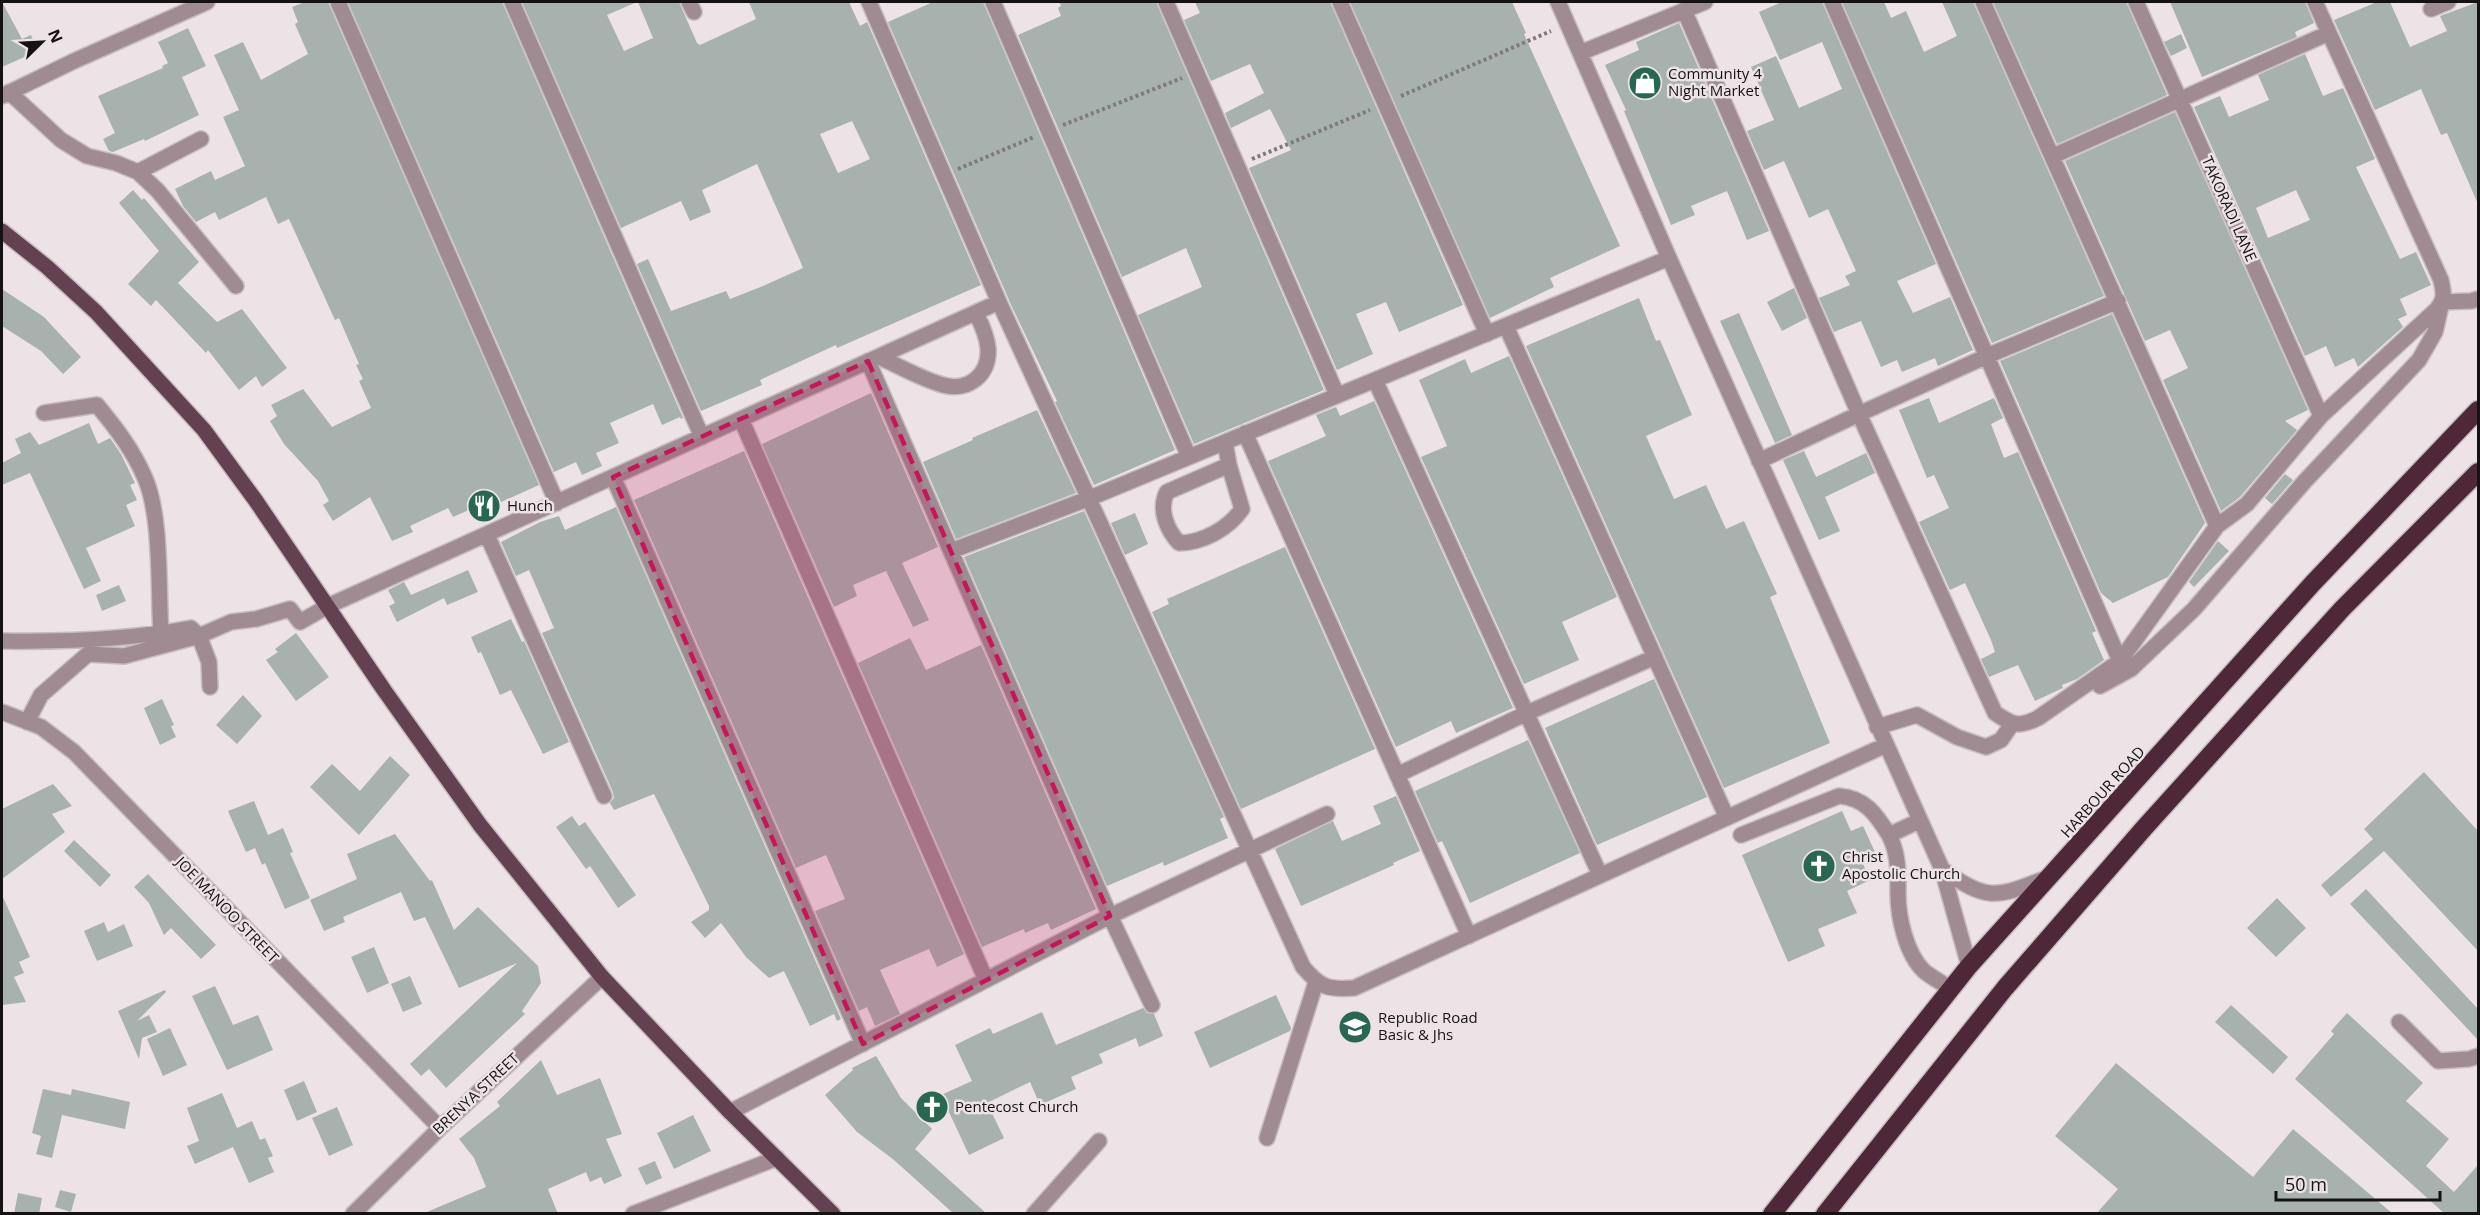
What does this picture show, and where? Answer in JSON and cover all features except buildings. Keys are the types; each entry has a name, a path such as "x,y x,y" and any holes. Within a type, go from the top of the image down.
{"highway":[{"name":"HARBOUR ROAD","path":"1772,1214 1969,966 2313,583 2478,410"},
{"path":"1826,1214 2006,988 2137,836 2342,609 2478,472"}],"main road":[{"path":"2,231 47,267 96,312 204,430 256,501 384,690 480,825 602,977 730,1112 833,1214"}],"street":[{"path":"207,2 5,94 61,140 87,156 116,162 138,172 158,191 236,286"},
{"path":"338,2 557,503"},
{"path":"512,2 702,437"},
{"path":"869,2 999,302 1303,967 1316,982 1332,990 1354,988 1886,745"},
{"path":"993,2 1189,457"},
{"path":"1166,2 1337,395"},
{"path":"1340,2 1487,334"},
{"path":"1558,2 1669,258 1942,869 1969,966"},
{"path":"1580,53 1705,2"},
{"path":"1832,2 2120,662"},
{"path":"1983,2 2217,526"},
{"name":"TAKORADI LANE","path":"2136,2 2321,416"},
{"path":"1684,10 1859,414 1985,693 1995,713 2012,724 2025,724 2131,669 2194,609 2305,480 2419,360 2434,332 2444,293 2440,280 2315,2"},
{"path":"2431,9 2448,2"},
{"path":"2053,156 2329,33"},
{"path":"138,172 201,139"},
{"path":"951,551 1090,498 1669,258"},
{"path":"2038,718 2120,662 2217,526 2247,504 2321,416 2442,302 2471,302 2478,299"},
{"path":"1759,461 1987,356 2118,301"},
{"path":"27,722 41,694 88,654 124,656 199,636 231,622 256,619 290,609 300,622 328,606 999,302"},
{"path":"874,359 943,386 963,387 976,381 984,370 988,349 976,313"},
{"path":"1506,326 1727,818"},
{"path":"874,359 951,551 1110,916 1152,1005"},
{"path":"1375,380 1600,875"},
{"path":"44,413 97,405 125,440 146,479 154,509 161,634"},
{"path":"741,419 986,980"},
{"path":"1245,433 1469,936"},
{"path":"1226,442 1229,465 1242,509 1236,519 1223,528 1191,543 1179,543 1163,513 1162,502 1167,492 1229,465"},
{"path":"613,477 863,1044"},
{"path":"487,535 604,796"},
{"path":"2,641 83,642 161,634 191,628 199,636 209,662 210,687"},
{"path":"1397,775 1527,713 1655,657"},
{"name":"JOE MANOO STREET","path":"2,712 41,727 74,753 440,1128"},
{"path":"1877,727 1917,715 1957,737 1986,747 2001,740 2012,724"},
{"path":"1741,835 1839,796 1852,797 1863,803 1876,814 1889,835 1898,860 1899,911 1911,951 1923,970 1951,989"},
{"path":"730,1112 1110,916 1328,814"},
{"path":"1889,835 1919,821"},
{"path":"1942,869 1970,888 1995,895 2007,893 2049,877"},
{"name":"BRENYA STREET","path":"352,1214 440,1128 602,977"},
{"path":"1267,1138 1316,982"},
{"path":"2399,1022 2438,1061 2469,1059 2478,1056"},
{"path":"1034,1214 1099,1141"},
{"path":"640,1212 777,1158"}],"path":[{"path":"945,175 1196,72"}],"highlighted area":[{"path":"868,361 1110,916 863,1044 613,477"}],"place":[{"name":"Community 4 Night Market","path":"1645,83"},
{"name":"Hunch","path":"484,506"},
{"name":"Christ Apostolic Church","path":"1819,866"},
{"name":"Republic Road Basic & Jhs","path":"1355,1027"},
{"name":"Pentecost Church","path":"932,1107"}]}
